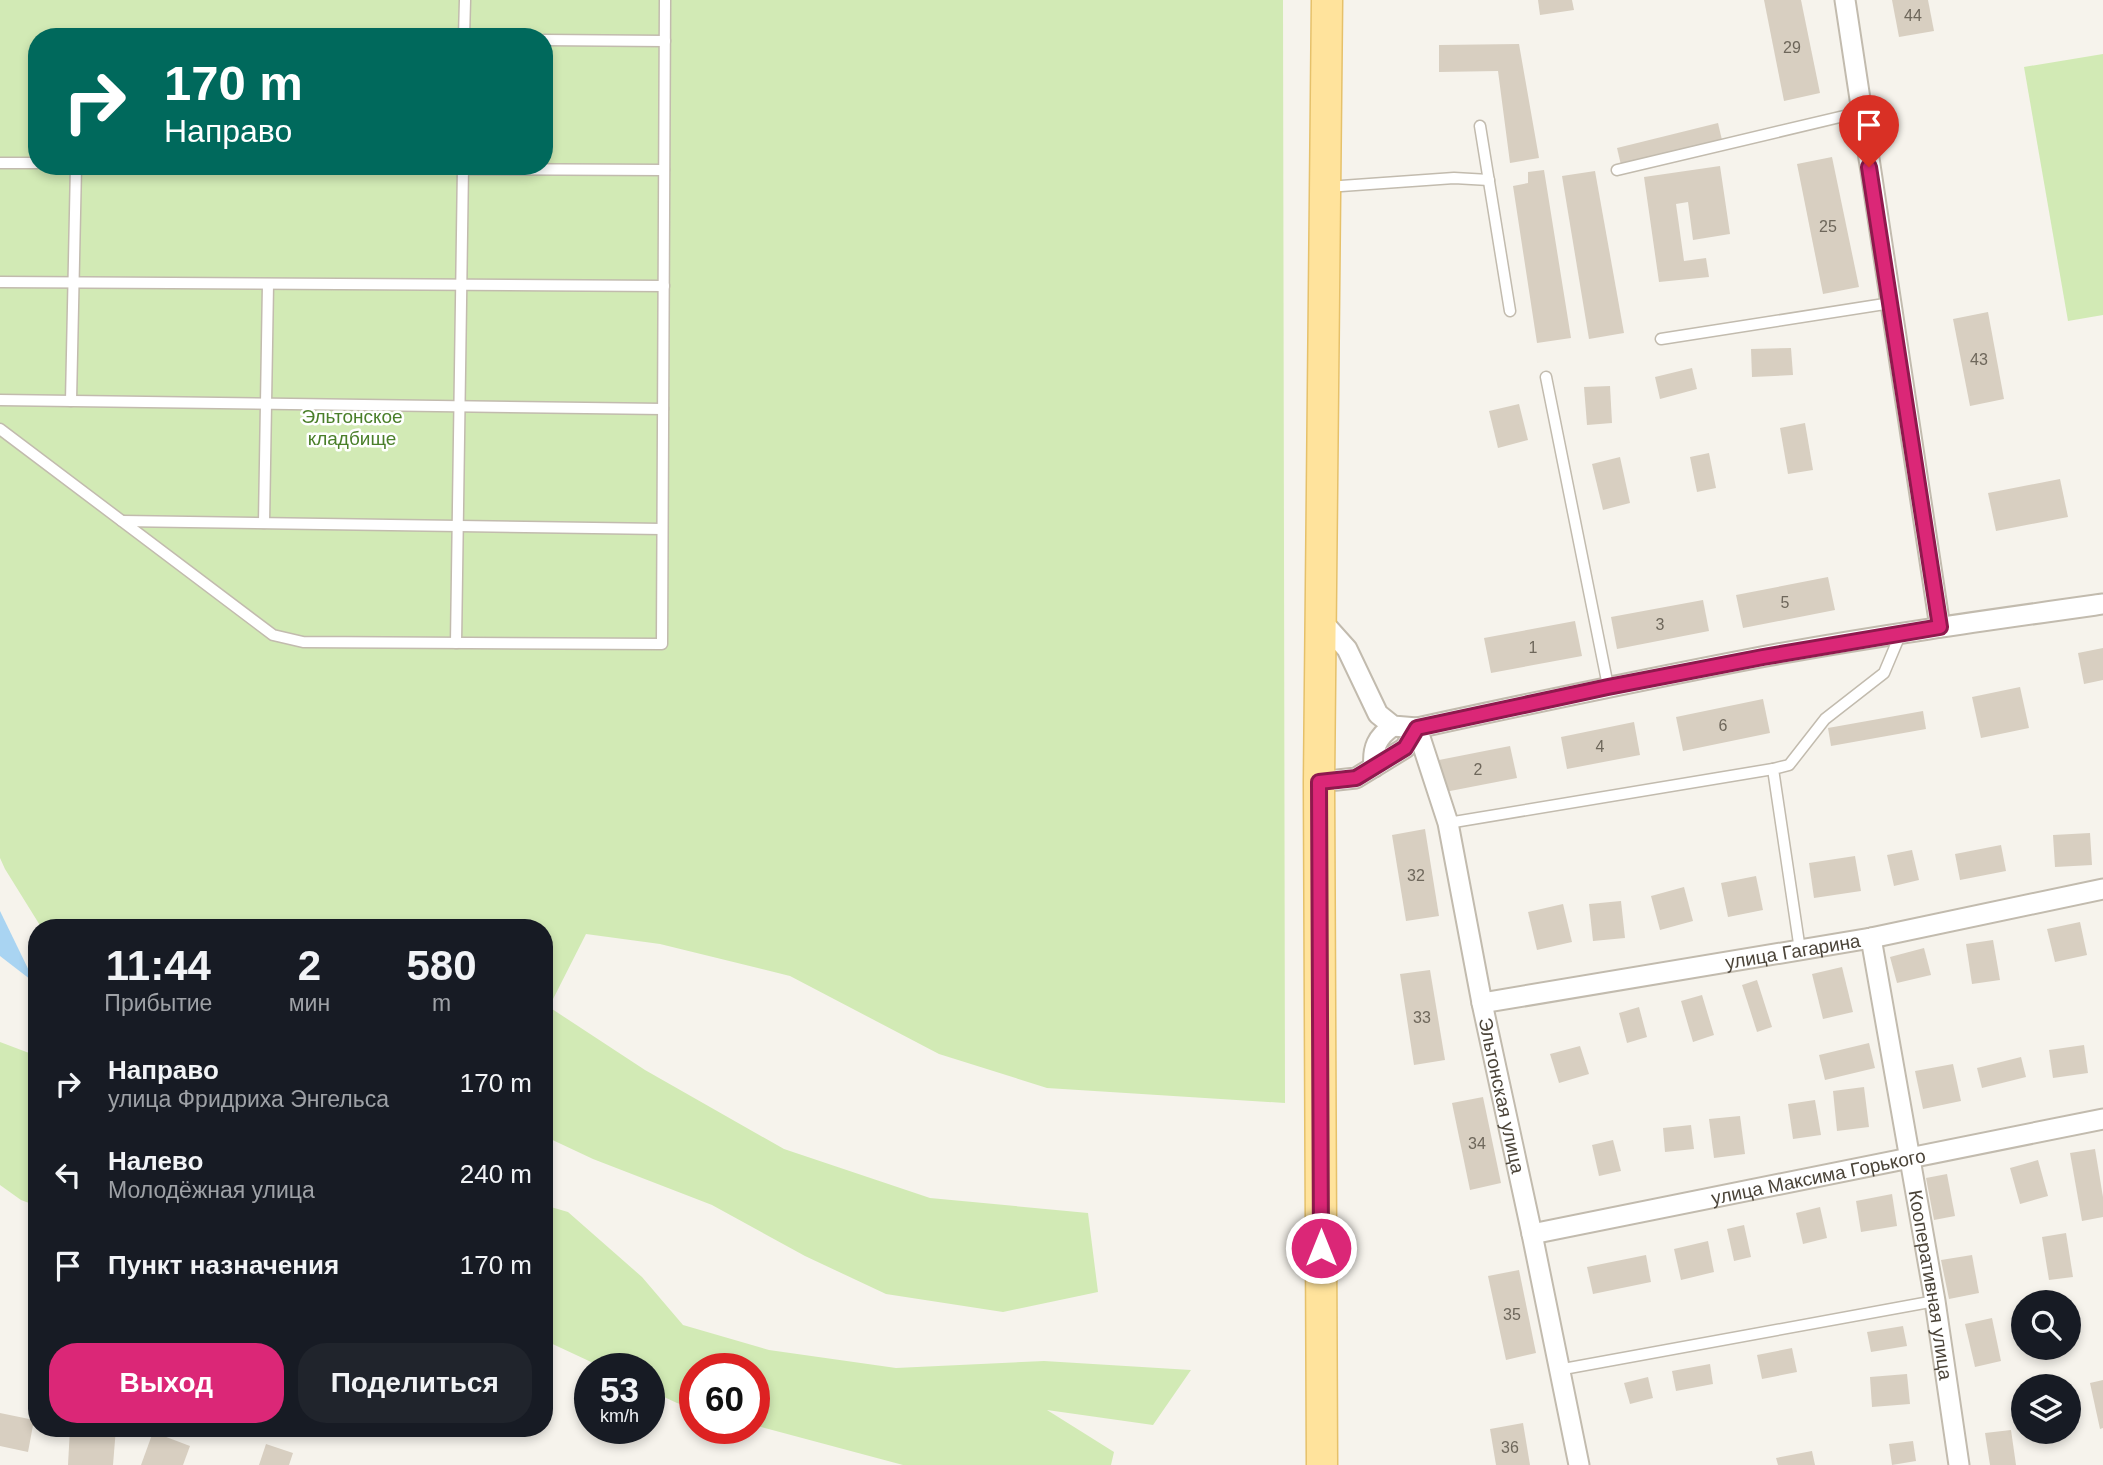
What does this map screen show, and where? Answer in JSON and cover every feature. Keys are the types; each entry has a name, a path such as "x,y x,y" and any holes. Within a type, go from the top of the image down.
{"main road":[{"path":"1322,1465 1319,782 1327,0"}],"street":[{"path":"1844,0 1940,627"},
{"path":"1321,620 1348,649 1378,714 1393,726 1417,728 1763,657 1940,627 2103,604"},
{"path":"1374,767 1375,745 1381,734 1393,726"},
{"path":"1319,782 1356,778 1405,748 1417,728"},
{"name":"Эльтонская улица","path":"1417,728 1448,823 1482,1003 1579,1465"},
{"name":"улица Гагарина","path":"1482,1003 1871,938 2103,889"},
{"name":"Кооперативная улица","path":"1871,938 1936,1301 1959,1465"},
{"name":"улица Максима Горького","path":"1532,1234 2103,1119"}],"lane":[{"path":"464,28 465,0"},
{"path":"0,429 273,635 303,642 662,643 665,0"},
{"path":"553,40 665,41"},
{"path":"1617,170 1861,112"},
{"path":"1480,126 1510,311"},
{"path":"0,163 28,163"},
{"path":"553,168 664,170"},
{"path":"71,401 76,175"},
{"path":"456,643 463,175"},
{"path":"1327,187 1442,179 1489,180"},
{"path":"0,282 664,286"},
{"path":"264,523 268,284"},
{"path":"1661,339 1891,303"},
{"path":"1546,377 1608,687"},
{"path":"0,400 663,409"},
{"path":"122,521 662,529"},
{"path":"1448,823 1789,765 1825,719 1884,673 1900,635"},
{"path":"1773,769 1800,950"},
{"path":"1558,1370 1936,1301"}],"green space":[{"name":"Эльтонское кладбище","path":"0,0 1283,0 1285,1103 1047,1088 939,1054 790,976 660,944 586,934 553,999 553,919 36,919 0,858"},
{"path":"2103,54 2103,315 2068,321 2024,67"},
{"path":"553,1010 645,1070 784,1149 930,1198 1088,1213 1098,1292 1003,1312 886,1294 805,1256 712,1205 593,1159 553,1140"},
{"path":"0,1042 28,1053 28,1203 0,1185"},
{"path":"553,1208 568,1212 642,1277 683,1325 769,1350 896,1368 1044,1361 1191,1370 1153,1425 1047,1410 1114,1452 1111,1465 903,1465 770,1429 770,1353 679,1353 677,1403 665,1397 665,1353 574,1354 553,1344"}],"water":[{"path":"0,911 28,969 28,978 0,956"}],"building":[{"path":"1538,0 1572,0 1574,10 1540,15"},
{"path":"1764,0 1801,0 1820,93 1784,101"},
{"path":"1892,0 1928,0 1934,31 1899,37"},
{"path":"1519,44 1539,158 1510,163 1498,71 1439,72 1439,45"},
{"path":"1718,123 1722,140 1621,165 1617,148"},
{"path":"1832,157 1859,287 1823,294 1797,164"},
{"path":"1720,166 1730,234 1693,240 1688,202 1676,204 1684,261 1706,258 1709,277 1659,282 1644,177"},
{"path":"1544,170 1571,338 1537,343 1513,186 1528,183 1528,172"},
{"path":"1595,171 1624,333 1589,339 1562,176"},
{"path":"1988,312 2004,399 1970,406 1953,319"},
{"path":"1791,348 1793,375 1752,377 1751,349"},
{"path":"1692,368 1697,389 1660,399 1655,377"},
{"path":"1610,386 1612,423 1587,425 1584,387"},
{"path":"1519,404 1528,440 1498,448 1489,411"},
{"path":"1805,423 1813,470 1788,474 1780,428"},
{"path":"1709,453 1716,488 1697,492 1690,457"},
{"path":"1620,457 1630,503 1603,510 1592,464"},
{"path":"2060,479 2068,517 1996,531 1988,493"},
{"path":"1828,577 1835,610 1743,628 1736,595"},
{"path":"1703,600 1709,631 1617,649 1611,617"},
{"path":"1575,621 1582,656 1491,673 1484,638"},
{"path":"2103,648 2103,680 2084,684 2078,653"},
{"path":"2020,687 2029,728 1981,738 1972,697"},
{"path":"1763,699 1770,733 1683,751 1676,717"},
{"path":"1923,711 1926,729 1831,746 1828,728"},
{"path":"1634,722 1640,755 1567,769 1561,737"},
{"path":"1510,746 1517,778 1445,792 1439,760"},
{"path":"1425,829 1439,916 1406,921 1392,835"},
{"path":"2090,833 2092,865 2055,867 2053,835"},
{"path":"2001,845 2006,871 1960,880 1955,854"},
{"path":"1912,850 1919,880 1894,886 1887,855"},
{"path":"1855,856 1861,891 1814,898 1809,863"},
{"path":"1756,876 1763,910 1728,917 1721,883"},
{"path":"1684,887 1693,921 1660,930 1651,896"},
{"path":"1621,901 1625,938 1593,941 1589,904"},
{"path":"1563,904 1572,942 1537,950 1528,912"},
{"path":"2080,922 2087,955 2055,962 2047,929"},
{"path":"1993,940 2000,980 1972,984 1966,944"},
{"path":"1924,948 1931,975 1897,983 1890,957"},
{"path":"1842,967 1853,1012 1823,1019 1812,974"},
{"path":"1430,970 1445,1060 1414,1065 1400,974"},
{"path":"1757,980 1772,1027 1757,1032 1742,985"},
{"path":"1702,995 1714,1035 1693,1042 1681,1001"},
{"path":"1639,1007 1647,1037 1627,1043 1619,1013"},
{"path":"1869,1043 1875,1068 1825,1080 1819,1055"},
{"path":"2084,1045 2088,1073 2053,1078 2049,1050"},
{"path":"1580,1046 1589,1074 1559,1083 1550,1054"},
{"path":"2021,1057 2026,1077 1982,1088 1977,1068"},
{"path":"1953,1064 1961,1101 1923,1109 1915,1071"},
{"path":"1864,1087 1869,1127 1837,1131 1833,1091"},
{"path":"1483,1097 1501,1183 1470,1190 1452,1103"},
{"path":"1815,1100 1821,1135 1793,1139 1788,1104"},
{"path":"1740,1116 1745,1154 1714,1158 1709,1119"},
{"path":"1691,1125 1694,1149 1665,1152 1663,1128"},
{"path":"1613,1140 1621,1171 1599,1176 1592,1145"},
{"path":"2095,1149 2103,1197 2103,1217 2082,1221 2070,1153"},
{"path":"2038,1160 2048,1196 2020,1204 2010,1168"},
{"path":"1947,1174 1955,1216 1934,1220 1926,1178"},
{"path":"1892,1194 1897,1226 1861,1232 1856,1201"},
{"path":"1820,1207 1827,1238 1803,1244 1796,1213"},
{"path":"1744,1225 1751,1257 1734,1261 1727,1229"},
{"path":"2066,1233 2073,1277 2049,1280 2042,1237"},
{"path":"1708,1241 1714,1272 1681,1280 1674,1249"},
{"path":"1646,1255 1651,1282 1593,1294 1587,1267"},
{"path":"1972,1255 1979,1293 1949,1299 1941,1260"},
{"path":"1519,1270 1536,1353 1506,1360 1488,1276"},
{"path":"1992,1318 2001,1361 1975,1367 1965,1324"},
{"path":"1903,1326 1907,1346 1871,1352 1867,1332"},
{"path":"1792,1348 1797,1372 1762,1379 1757,1355"},
{"path":"1710,1364 1713,1384 1676,1391 1672,1371"},
{"path":"1907,1374 1910,1404 1872,1407 1870,1377"},
{"path":"1648,1377 1653,1398 1630,1404 1624,1383"},
{"path":"2103,1380 2103,1428 2100,1429 2090,1383"},
{"path":"0,1413 28,1419 28,1437 31,1437 28,1452 0,1446"},
{"path":"1523,1423 1530,1465 1496,1465 1490,1429"},
{"path":"2011,1430 2016,1465 1990,1465 1985,1433"},
{"path":"70,1437 115,1437 113,1465 68,1465"},
{"path":"151,1437 166,1437 190,1446 183,1465 141,1465"},
{"path":"1913,1441 1916,1461 1892,1465 1889,1444"},
{"path":"266,1444 293,1453 289,1465 259,1465"},
{"path":"1812,1451 1815,1465 1778,1465 1776,1458"}],"route":[{"path":"1321,1248 1319,782 1356,778 1405,748 1417,728 1763,657 1940,627 1869,167"}]}
